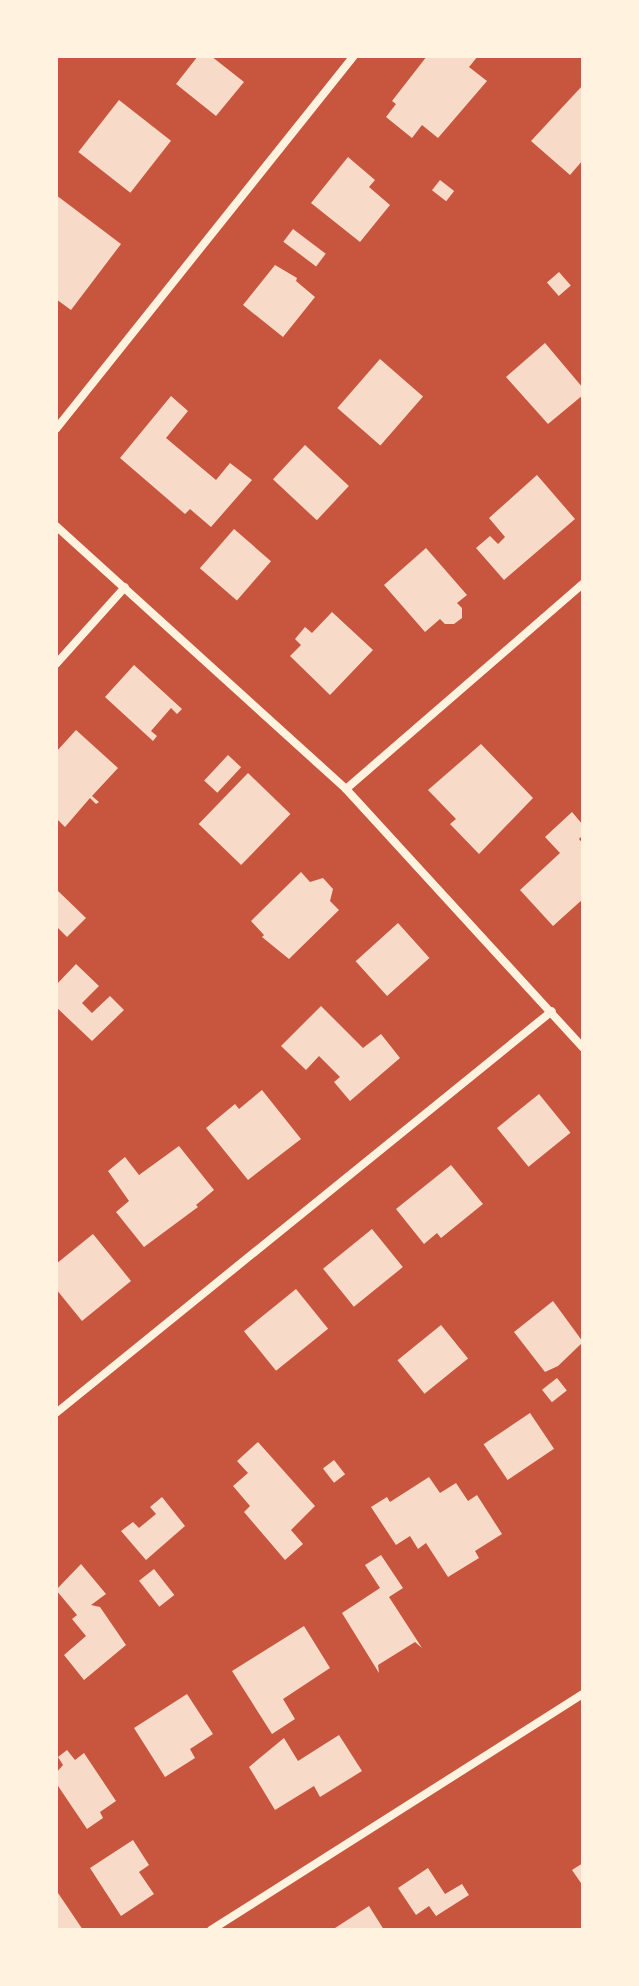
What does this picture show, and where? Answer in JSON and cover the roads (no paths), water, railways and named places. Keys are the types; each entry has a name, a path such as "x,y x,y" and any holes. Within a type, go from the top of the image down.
{"street":[{"path":"56,429 354,56"},
{"path":"56,526 346,789 583,1048"},
{"path":"346,789 583,584"},
{"path":"56,664 125,587"},
{"path":"56,1413 552,1011"},
{"path":"211,1930 583,1694"}]}
